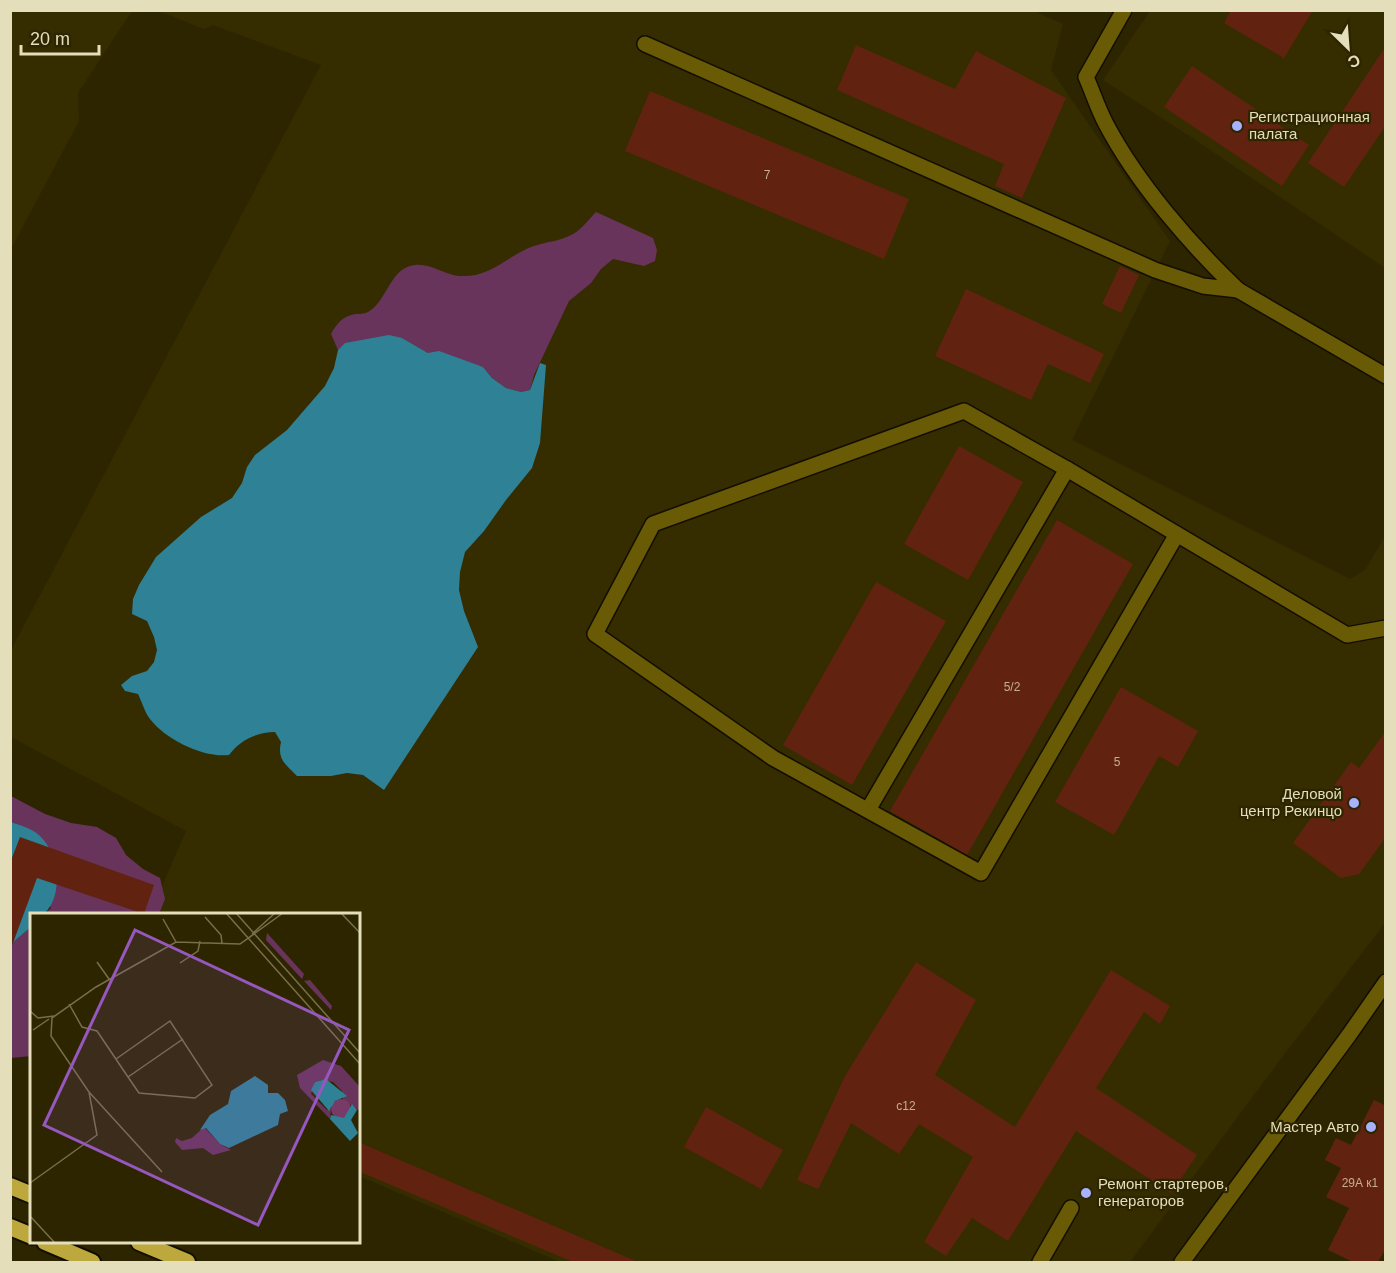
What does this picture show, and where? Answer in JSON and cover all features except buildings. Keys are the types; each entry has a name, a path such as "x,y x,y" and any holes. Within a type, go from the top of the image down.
{"highway":[{"path":"10,1186 30,1194"},
{"path":"10,1227 30,1235"},
{"path":"47,1243 92,1263"},
{"path":"141,1243 187,1263"}],"street":[{"path":"1124,10 1086,77 1105,123 1138,177 1215,268 1238,290 1386,376"},
{"path":"645,44 1155,270 1203,286 1238,290"},
{"path":"1177,534 981,873 773,758 595,634 653,524 964,411 1067,469 1177,534 1347,635 1386,628"},
{"path":"868,810 1067,469"},
{"path":"1182,1263 1386,982"},
{"path":"1040,1263 1071,1208"}],"shaded area":[{"path":"11,10 132,11 78,93 79,121 11,249"},
{"path":"159,11 1034,11 1063,24 1051,70 1170,241 1072,440 1350,579 1365,570 1385,536 1385,923 1130,1262 560,1262 360,1176 360,913 150,913 186,831 11,737 11,650 321,65 213,25 204,29"},
{"path":"1150,11 1385,11 1385,268 1103,80"},
{"path":"596,212 653,238 657,250 655,261 644,266 613,259 601,269 591,283 569,301 534,375 530,390 521,392 506,388 492,378 483,367 428,353 402,338 346,343 338,350 331,334 338,324 347,317 366,313 374,307 394,278 407,267 421,265 448,274 471,276 490,270 524,250 573,234"},
{"path":"11,796 45,814 71,823 97,827 116,838 126,855 143,869 160,878 165,899 159,913 45,913 51,908 19,825 11,822"},
{"path":"30,928 30,1056 11,1058 11,944"}],"water":[{"path":"389,335 402,338 428,353 439,351 483,367 492,378 506,388 521,392 530,390 540,363 546,365 540,443 532,468 465,552 460,572 459,590 464,611 478,647 384,790 363,775 347,773 331,776 297,776 281,757 281,742 275,732 262,733 249,738 229,755 208,754 186,746 157,727 148,717 138,694 125,691 121,685 132,676 147,671 154,662 157,650 147,621 132,614 133,599 139,585 156,557 201,517 232,498 255,455 287,430 325,386 334,368 338,350 345,343"},
{"path":"11,822 30,829 46,844 55,864 57,886 50,906 45,913 30,913 30,928 11,944"}],"place":[{"name":"Регистрационная палата","path":"1237,126"},
{"name":"Деловой центр Рекинцо","path":"1354,803"},
{"name":"Мастер Авто","path":"1371,1127"},
{"name":"Ремонт стартеров, генераторов","path":"1086,1193"}]}
